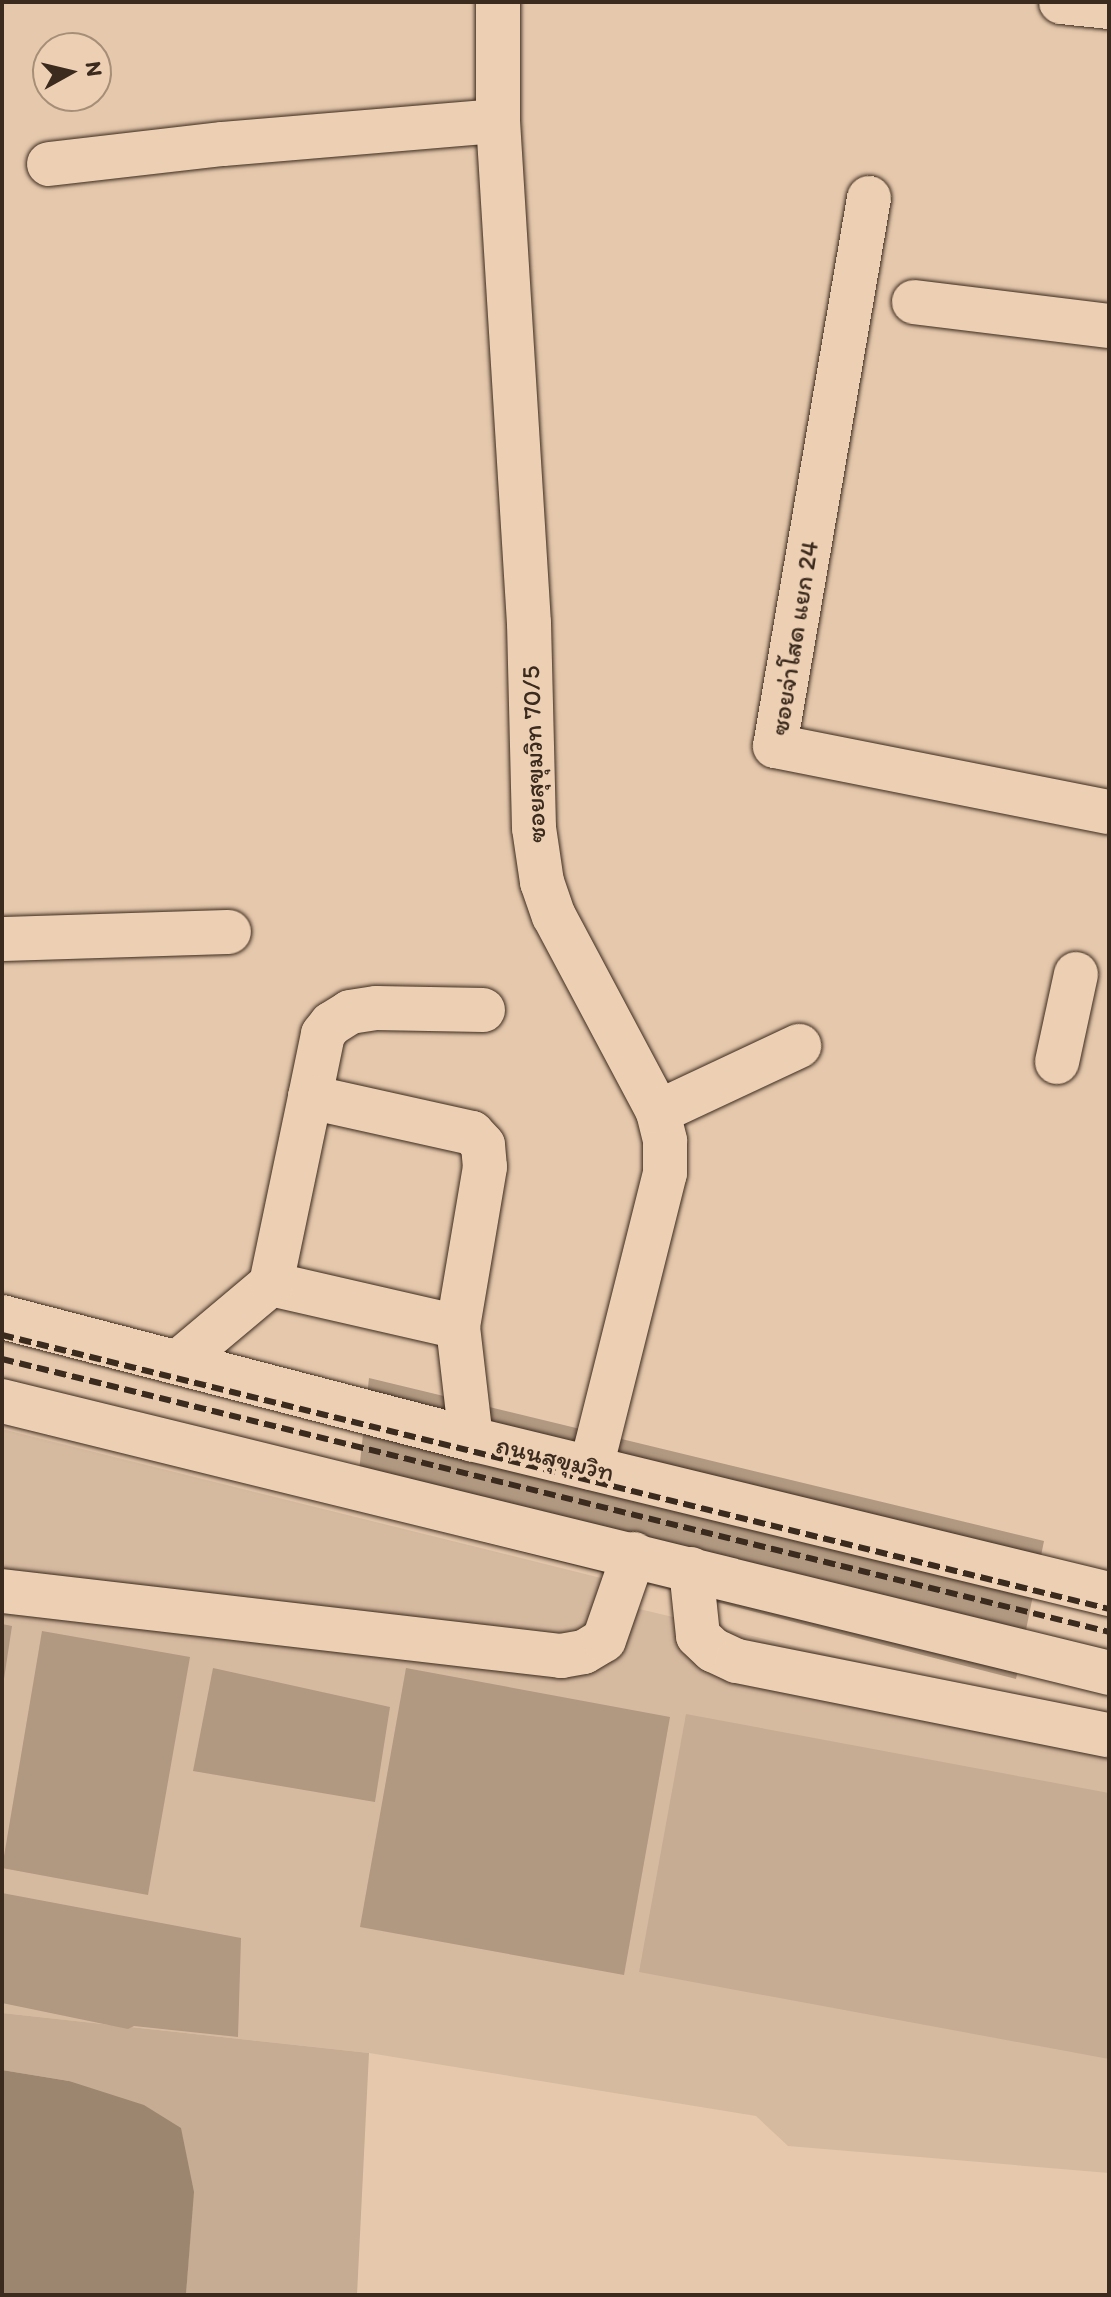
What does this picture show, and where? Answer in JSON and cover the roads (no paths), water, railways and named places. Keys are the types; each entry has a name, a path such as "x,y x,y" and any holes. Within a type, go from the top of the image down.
{"main road":[{"name":"ซอยสุขุมวิท 70/5","path":"498,2 498,121 529,623 534,828 542,882 554,916 658,1112 665,1141 665,1173 591,1468"},
{"path":"1061,2 1109,7"},
{"path":"49,164 223,144 498,121"},
{"name":"ซอยจ่าโสด แยก 24","path":"869,198 775,746 1109,812"},
{"path":"914,302 1109,326"},
{"path":"2,939 229,932"},
{"path":"1057,1062 1076,974"},
{"path":"178,1362 271,1284 323,1034 331,1024 350,1012 376,1008 483,1010"},
{"path":"658,1112 799,1046"},
{"path":"310,1097 472,1133 483,1145 485,1167 458,1327 471,1439"},
{"path":"271,1284 458,1327"},
{"name":"ถนนสุขุมวิท","path":"2,1317 471,1439 1109,1594"},
{"path":"2,1401 1109,1673"},
{"path":"2,1591 561,1656 584,1652 604,1640 634,1554"},
{"path":"691,1569 698,1636 713,1650 737,1661 1109,1735"}],"railway":[{"path":"2,1335 1109,1609"},
{"path":"2,1359 1109,1632"}]}
